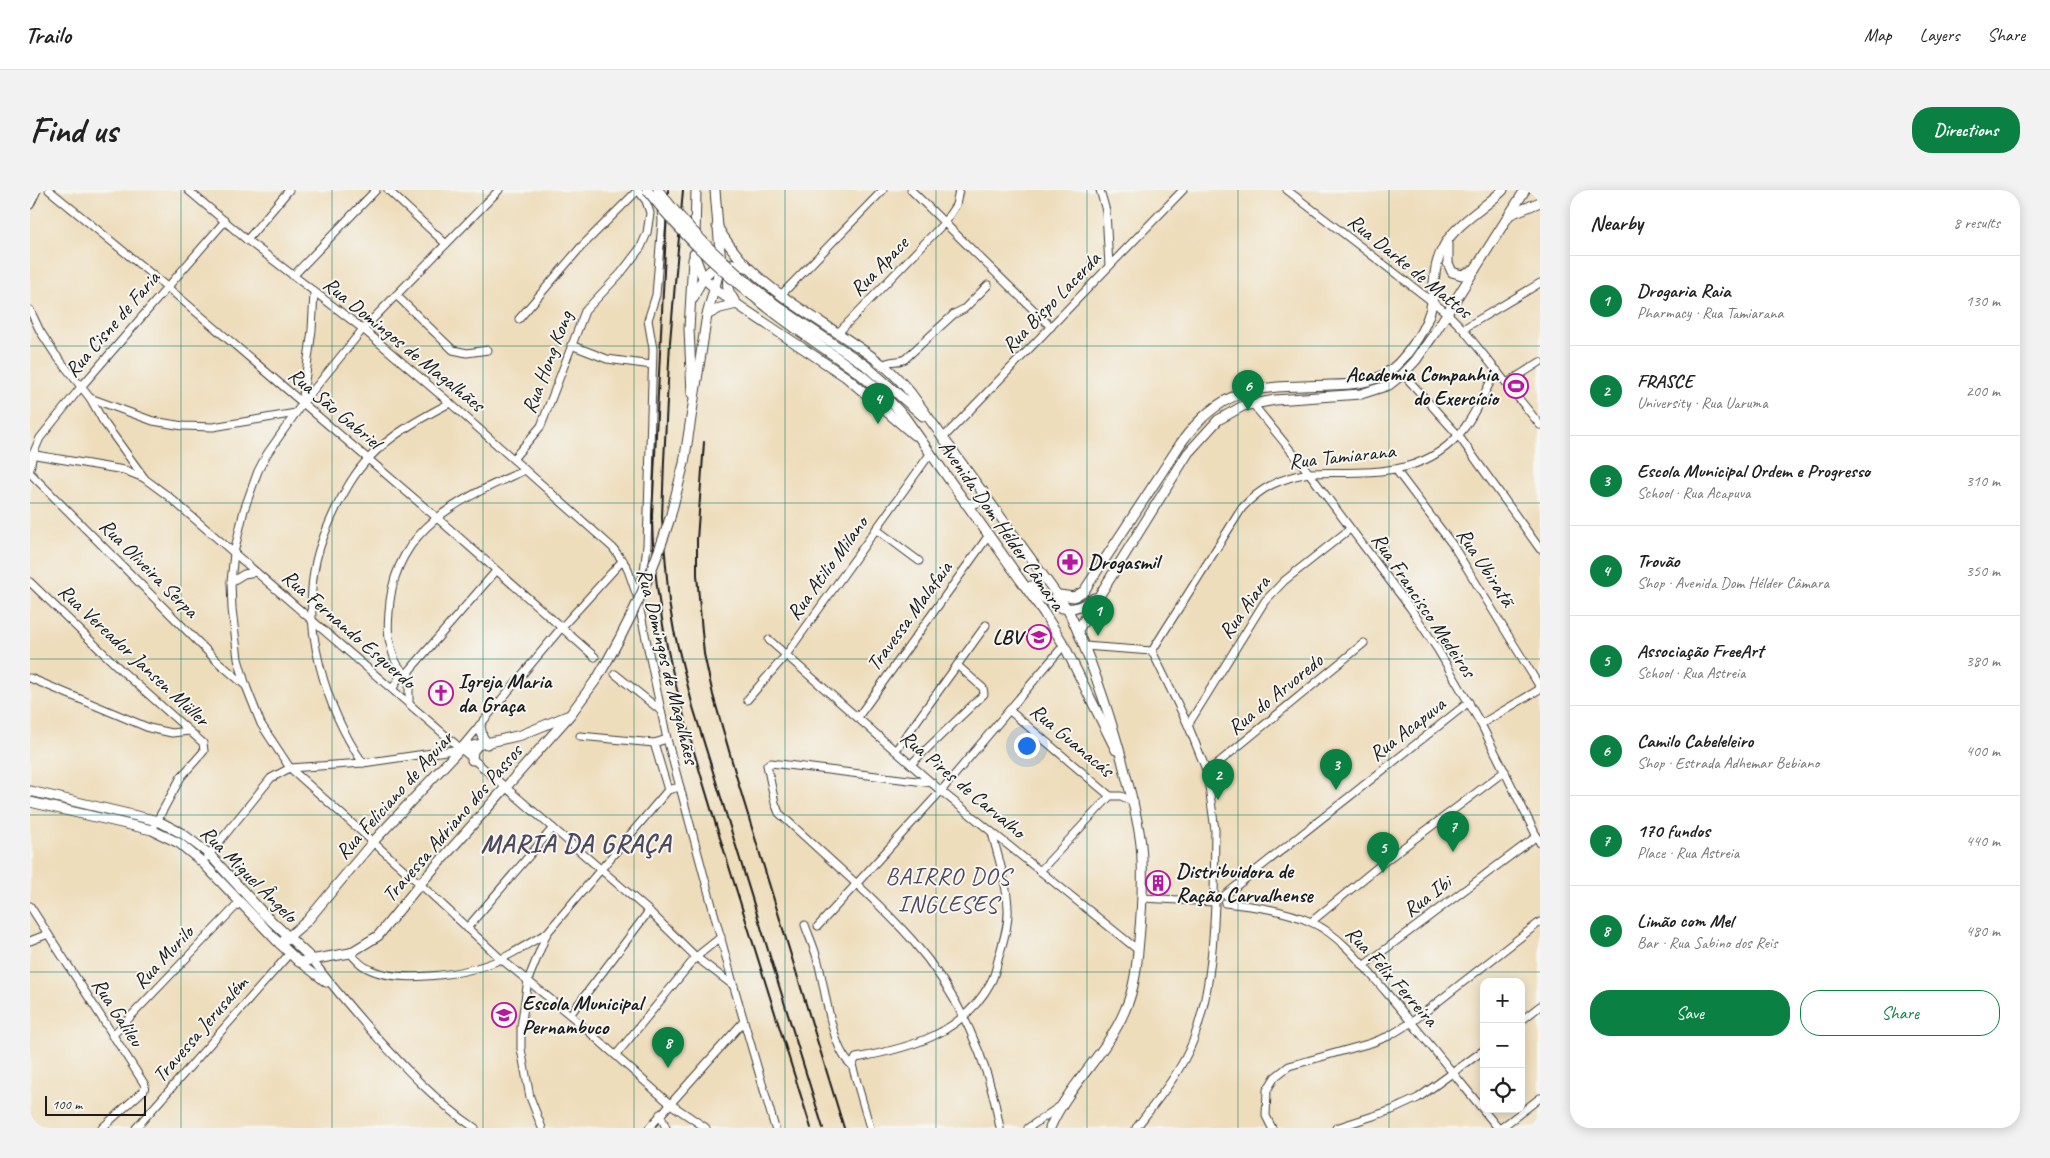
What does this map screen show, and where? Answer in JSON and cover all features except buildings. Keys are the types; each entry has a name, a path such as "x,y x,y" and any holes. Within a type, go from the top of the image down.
{"main road":[{"name":"Avenida Dom Hélder Câmara","path":"647,190 672,221 737,284 860,374 904,416 965,503 1003,553 1064,645 1122,762"},
{"name":"Avenida Dom Hélder Câmara","path":"658,190 686,224 746,280 779,307 865,365 931,423 944,437 1059,595 1078,630 1113,726 1134,802 1141,845 1143,898 1131,995 1119,1023 1105,1046 1059,1107 1050,1128"},
{"path":"693,406 689,308 695,242 696,190"},
{"path":"693,406 707,315 721,264 715,190"},
{"path":"1490,202 1496,190"},
{"path":"1059,595 1074,597 1084,591 1191,428 1211,409 1234,396 1256,390 1347,385 1374,380 1396,366 1405,357 1424,325 1432,303 1434,271 1449,239 1503,190"},
{"path":"1078,630 1098,595 1195,445 1218,420 1234,410 1252,403 1361,394 1389,385 1416,360 1525,190"},
{"path":"1511,214 1540,202"},
{"name":"Avenida Dom Hélder Câmara","path":"717,226 729,247 748,267 781,295 883,364 910,392 931,423"},
{"path":"695,242 703,256 707,258 712,256 715,249 717,226"},
{"path":"1449,239 1447,255 1452,272 1462,275 1477,267"},
{"name":"Avenida Dom Hélder Câmara","path":"694,254 703,278 715,288 846,377 921,442"},
{"path":"689,308 703,278 711,270 721,264 740,264 748,267"},
{"path":"707,315 720,308 736,304 728,292 728,278 734,270 748,267"},
{"name":"Travessa Adriano dos Passos","path":"299,962 311,958 350,953 378,936 420,884 570,715 598,677 632,618 656,562 677,492 693,406"},
{"path":"965,503 972,504 980,501 983,491"},
{"path":"1003,553 1042,597 1055,606 1068,610 1084,606 1098,595"},
{"path":"460,749 487,744 541,728 570,715"},
{"path":"480,726 482,736 487,744"},
{"path":"472,760 473,751 478,746"},
{"name":"Rua Feliciano de Aguiar","path":"280,944 306,921 372,843 460,749"},
{"name":"Rua Miguel Ângelo","path":"30,791 158,821 183,834 209,854 264,914 311,958"},
{"name":"Rua Miguel Ângelo","path":"30,802 152,830 179,843 202,862 299,962"}],"street":[{"path":"30,205 36,190"},
{"name":"Rua São Gabriel","path":"49,190 167,287 436,517 595,657"},
{"name":"Rua Domingos de Magalhães","path":"188,190 247,240 363,330 450,403 613,548 622,560 632,577 667,738 734,987 775,1128"},
{"path":"247,240 289,190"},
{"path":"293,276 376,190"},
{"path":"388,190 446,244"},
{"path":"499,190 363,330 302,404 267,454 258,471 244,510 234,553 231,582 234,632 238,659 261,724 290,768 501,959 616,1054 669,1103 706,1128"},
{"path":"519,319 580,248 638,190 646,201 654,198 658,190"},
{"path":"637,596 644,572 646,554 653,349 648,320 656,295 662,220 658,190"},
{"path":"781,295 883,190"},
{"path":"911,190 1051,326"},
{"name":"Rua Apace","path":"838,333 944,224 956,205 959,190"},
{"path":"1100,190 1106,211 1110,266"},
{"name":"Rua Darke de Mattos","path":"1287,190 1447,313 1463,329 1540,425"},
{"name":"Rua Bispo Lacerda","path":"944,437 1180,191"},
{"name":"Rua Hong Kong","path":"513,459 541,426 585,310 621,273 641,247 650,221 646,201"},
{"name":"Rua Cisne de Faria","path":"31,455 40,438 81,387 225,221"},
{"path":"1463,329 1540,283"},
{"path":"883,364 890,360 900,361 905,359 954,314 964,309 988,284"},
{"path":"302,404 312,330 314,293"},
{"path":"396,295 453,350 467,353 488,350"},
{"name":"Rua Fernando Esquerdo","path":"30,310 40,331 90,398 103,421 145,478 393,688 472,760 649,911 696,957 734,987"},
{"path":"571,345 593,355 608,359 652,365"},
{"path":"1507,383 1540,362"},
{"name":"Rua Tamiarana","path":"1152,651 1242,508 1252,497 1269,485 1309,473 1396,470 1424,461 1446,448 1458,435 1470,419 1497,370"},
{"path":"1403,374 1458,435 1540,549"},
{"path":"90,398 153,420 183,426 213,427 296,413"},
{"path":"363,763 344,733 332,707 320,665 313,620 312,597 316,561 329,524 345,489 368,459 400,432 450,403"},
{"name":"Rua Francisco Medeiros","path":"1252,403 1309,473 1411,609 1438,650 1481,724 1540,844"},
{"path":"119,470 126,461 127,452"},
{"name":"Rua Atilio Milano","path":"747,700 786,655 930,454"},
{"path":"30,469 31,455 119,470 145,478"},
{"path":"393,688 400,676 400,668 392,650 388,634 392,586 408,549 436,517 466,497 525,470"},
{"name":"Rua Ubiratã","path":"1396,470 1452,544 1540,688"},
{"name":"Rua Oliveira Serpa","path":"30,473 210,654 246,686"},
{"path":"876,529 919,561"},
{"name":"Rua Aiara","path":"1188,725 1266,601 1284,581 1350,529"},
{"name":"Travessa Malafaia","path":"858,717 989,534"},
{"name":"Rua Feliciano de Aguiar","path":"460,749 562,627 622,560"},
{"path":"409,703 408,674 496,571"},
{"path":"231,582 244,574 256,572"},
{"name":"Rua Vereador Jansen Müller","path":"30,582 121,670 203,743 204,751 181,777 152,830"},
{"path":"896,750 986,625"},
{"name":"Rua Pires de Carvalho","path":"769,640 942,791 1138,950"},
{"name":"Rua do Arvoredo","path":"1207,772 1364,644"},
{"path":"818,926 942,791 1064,645"},
{"path":"1084,646 1152,651 1188,725 1207,772 1215,830 1215,901 1207,992 1193,1042 1170,1082 1136,1128"},
{"path":"911,764 984,694 983,688 957,665"},
{"path":"400,668 408,674"},
{"path":"615,674 660,710"},
{"path":"30,678 149,728 167,732 189,731"},
{"path":"1481,724 1540,688"},
{"name":"Rua Acapuva","path":"1225,899 1469,702"},
{"name":"Rua Guanacás","path":"1010,711 1110,796"},
{"path":"580,736 654,743 667,738"},
{"path":"654,743 668,790"},
{"path":"202,862 271,778 290,768 363,763 460,749"},
{"path":"933,783 771,763 767,765 779,813 855,884 913,942 940,976 963,1018 980,1056 997,1111 1000,1128"},
{"path":"1311,922 1384,862 1505,771"},
{"path":"542,1128 530,1097 521,1049 522,1018 528,980 547,933 668,790 680,787"},
{"path":"1121,796 1130,787"},
{"path":"1040,871 1110,796 1121,796 1134,802"},
{"path":"467,928 553,828"},
{"path":"836,1041 846,1054 856,1058 910,1047 936,1036 963,1018 984,994 992,980 1006,929 1008,909 1006,891 992,833"},
{"name":"Rua Ibi","path":"1363,966 1536,836"},
{"path":"1143,898 1215,901 1220,906 1225,899 1220,893 1215,901"},
{"name":"Rua Félix Ferreira","path":"1225,899 1282,912 1311,922 1338,940 1412,1022 1453,1074 1500,1128"},
{"name":"Rua Murilo","path":"112,1036 240,902"},
{"name":"Rua Galileu","path":"30,906 144,1083 145,1088 102,1128"},
{"path":"570,1015 649,911"},
{"path":"1272,1128 1266,1116 1267,1090 1275,1077 1289,1066 1371,1043 1389,1036 1412,1022 1540,922"},
{"path":"805,925 817,958 836,1041 844,1058 852,1065 870,1128"},
{"path":"350,953 368,969 410,977 466,970 501,959 547,933"},
{"path":"30,941 48,934"},
{"path":"616,1054 696,957 721,937"},
{"name":"Travessa Jerusalém","path":"136,1128 290,953"},
{"name":"Rua Miguel Ângelo","path":"311,958 336,991 414,1078 441,1103 475,1128"},
{"name":"Rua Miguel Ângelo","path":"299,962 336,991"},
{"path":"1525,1018 1540,1006"},
{"path":"649,1128 669,1103 744,1021"},
{"path":"1336,1128 1392,1110 1418,1098 1480,1053"},
{"path":"852,1065 856,1058"},
{"path":"1500,1128 1540,1098"},
{"path":"1028,1128 1059,1107"},
{"path":"660,1114 666,1128"}],"railway":[{"path":"668,190 652,516 658,595 682,711 811,1128"},
{"path":"683,190 670,342 662,518 669,602 674,631 693,707 823,1128"},
{"path":"704,442 697,540 697,575 704,654 713,695 740,789 844,1128"}],"place":[{"name":"Academia Companhia do Exercício","path":"1516,386"},
{"name":"Camilo Cabeleleiro","path":"1248,411"},
{"name":"Trovão","path":"878,424"},
{"name":"Drogasmil","path":"1070,562"},
{"name":"Drogaria Raia","path":"1098,636"},
{"name":"LBV","path":"1039,637"},
{"name":"Igreja Maria da Graça","path":"441,693"},
{"name":"Escola Municipal Ordem e Progresso","path":"1336,790"},
{"name":"FRASCE","path":"1218,800"},
{"name":"170 fundos","path":"1453,852"},
{"name":"Associação FreeArt","path":"1383,873"},
{"name":"Distribuidora de Ração Carvalhense","path":"1158,883"},
{"name":"Escola Municipal Pernambuco","path":"504,1015"},
{"name":"Limão com Mel","path":"668,1068"}],"district":[{"name":"MARIA DA GRAÇA","path":"576,843"},
{"name":"BAIRRO DOS INGLESES","path":"948,890"}]}
